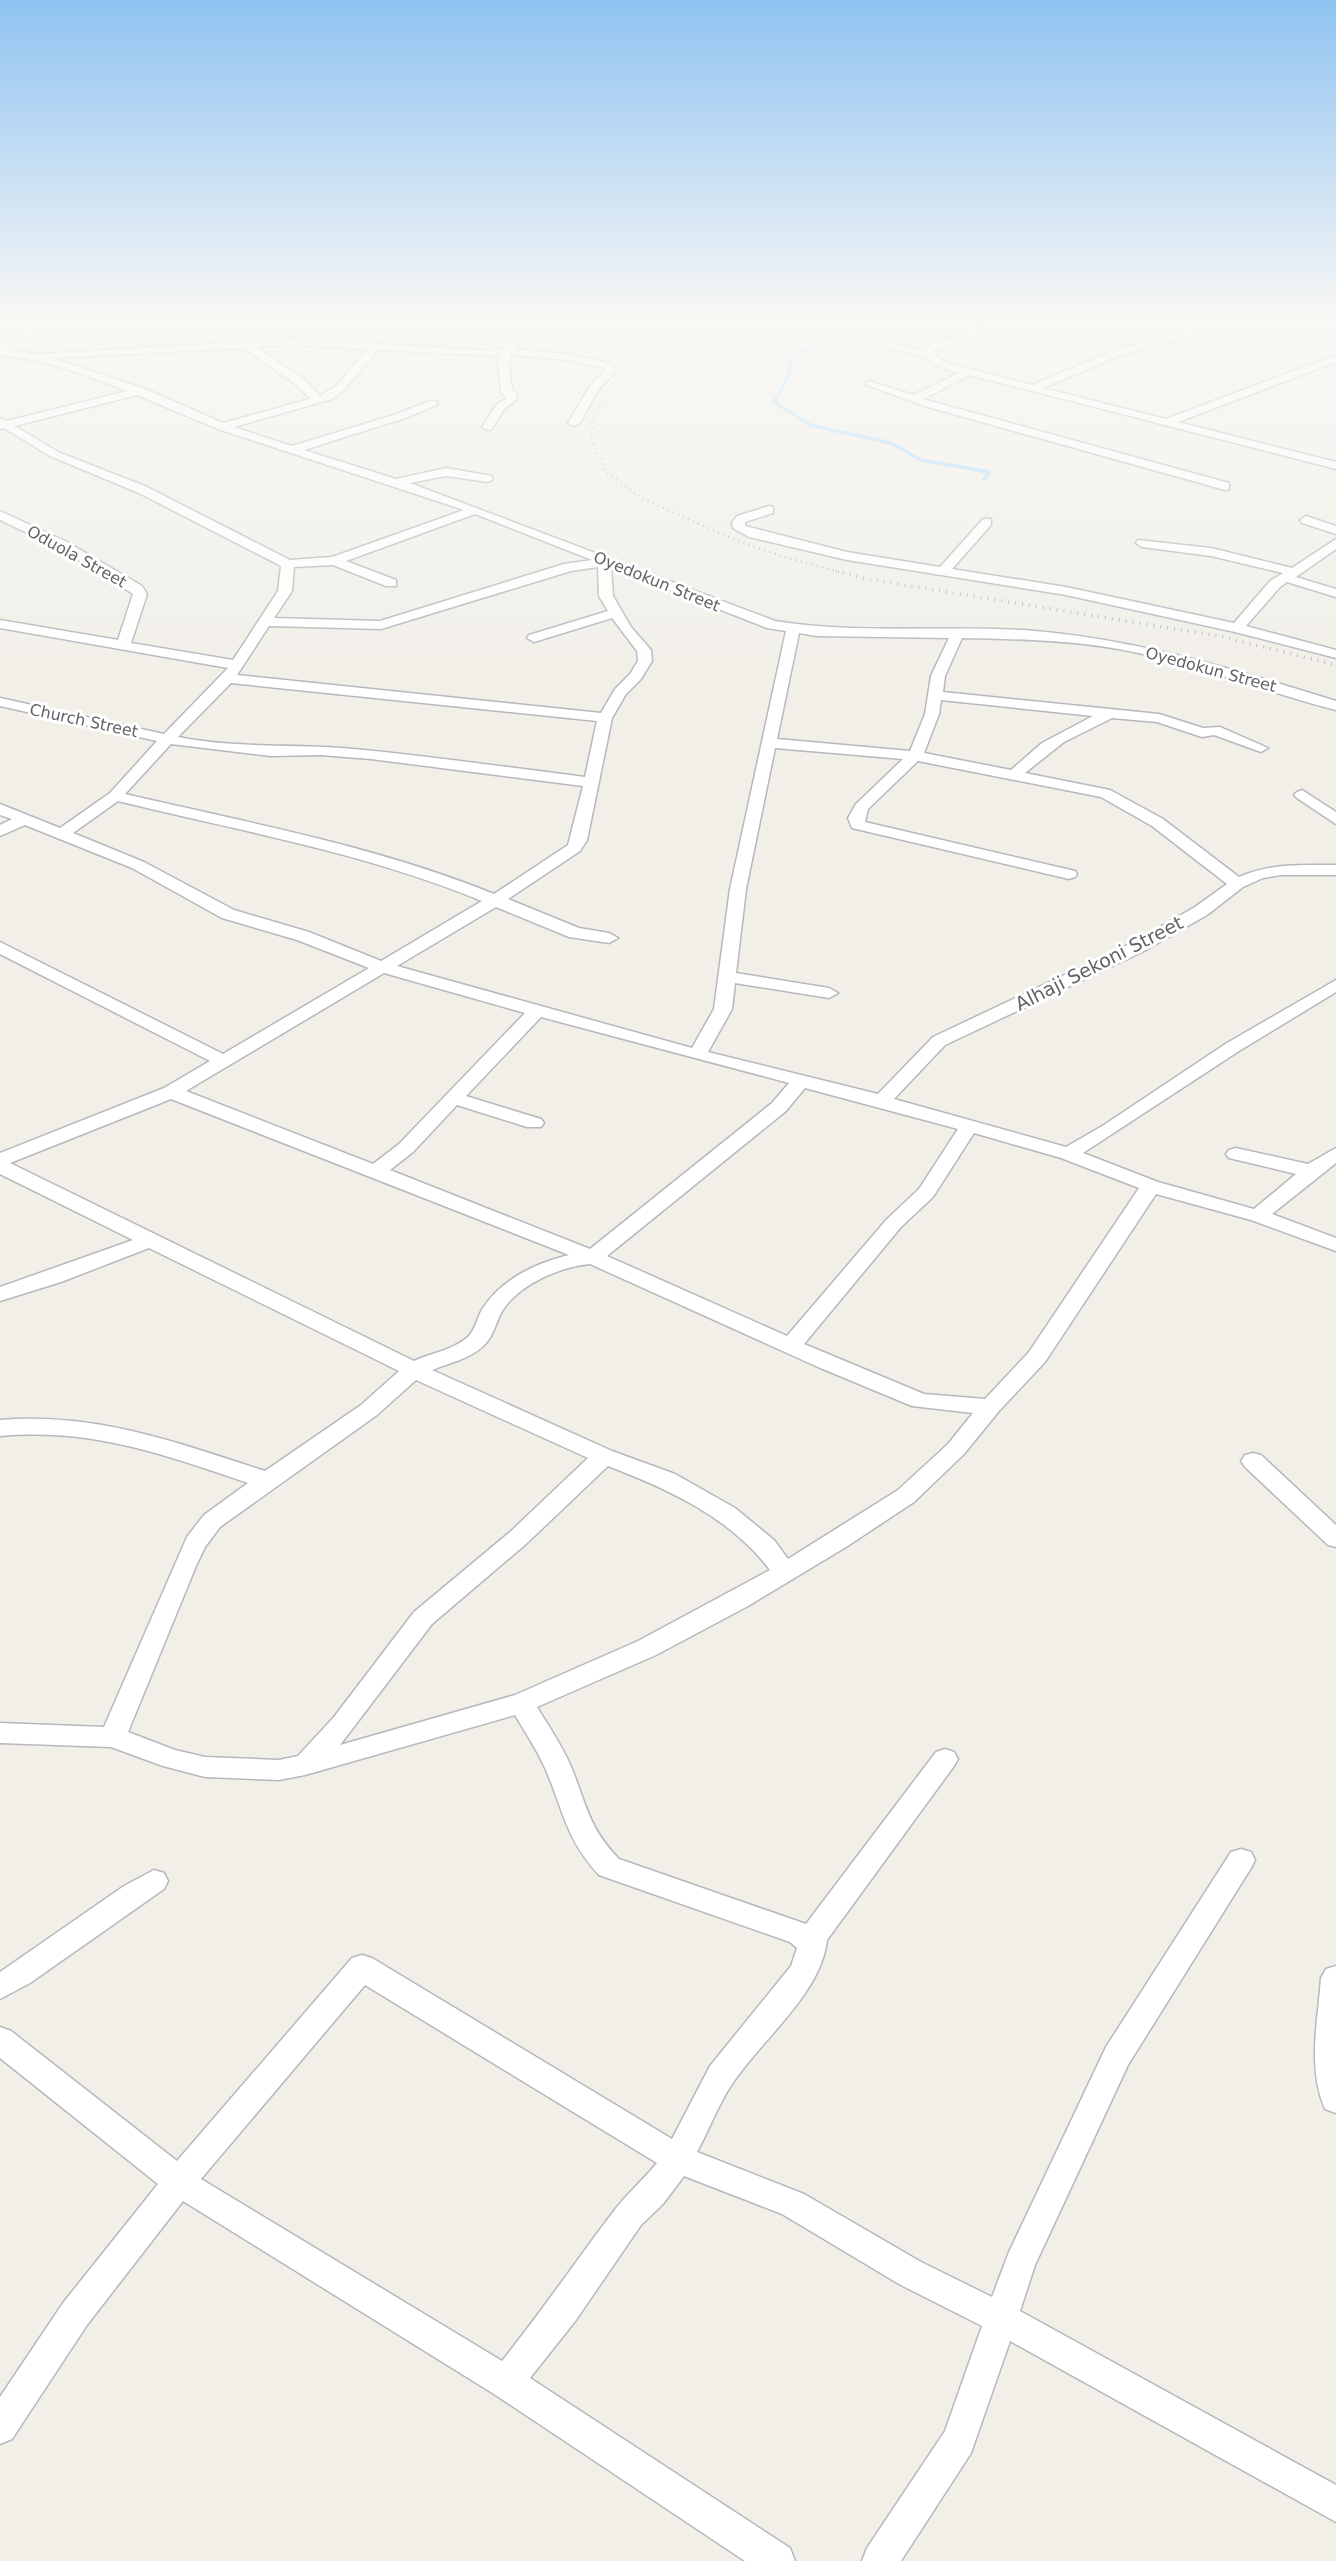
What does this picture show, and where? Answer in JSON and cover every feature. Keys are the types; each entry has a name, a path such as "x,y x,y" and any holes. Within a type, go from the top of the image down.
{"street":[{"path":"29,440 54,454 143,490 288,564 334,561 435,527 473,511"},
{"name":"Oyedokun Street","path":"263,440 398,481 748,618 793,630 1032,635 1119,645 1239,675 1336,706"},
{"path":"294,449 325,440"},
{"path":"1062,440 1225,486"},
{"path":"1235,440 1336,466"},
{"path":"398,481 446,472 488,478"},
{"path":"769,510 741,519 739,528 753,534 836,554 1066,591 1237,628 1336,654"},
{"name":"Oduola Street","path":"0,515 63,545 137,589 139,594 123,647"},
{"path":"1306,520 1336,530"},
{"path":"944,570 987,522"},
{"path":"1142,543 1210,552 1289,574 1336,593"},
{"path":"1237,628 1289,574 1322,555 1336,543"},
{"path":"0,1160 171,1091 494,901 574,848 579,840 593,783 605,718 620,691 636,676 645,661 643,650 625,629 606,596 601,560 569,567 381,625 263,622"},
{"path":"334,561 391,583"},
{"path":"62,834 116,796 232,671 285,591 288,564"},
{"path":"534,638 616,613"},
{"path":"0,624 232,671 605,718"},
{"path":"697,1055 723,1009 738,889 793,630"},
{"path":"958,632 938,676 932,714 915,756 861,807 856,818 858,825 1069,874"},
{"path":"935,695 1015,701 1159,718 1202,733 1215,730 1261,748"},
{"name":"Church Street","path":"0,702 224,748 371,755 593,783"},
{"path":"1016,774 1036,752 1068,732 1108,714"},
{"path":"767,743 915,756 1105,793 1126,802 1156,821 1237,884"},
{"path":"116,796 431,874 575,933 608,938"},
{"path":"1302,796 1336,819"},
{"path":"0,809 138,865 228,914 303,936 382,967 697,1055 970,1125 1068,1154 1151,1186 1258,1216 1336,1245"},
{"path":"0,831 23,820"},
{"name":"Alhaji Sekoni Street","path":"882,1101 939,1041 1136,948 1201,911 1237,884 1259,874 1281,870 1336,870"},
{"path":"0,947 221,1060"},
{"path":"729,977 829,993"},
{"path":"1068,1154 1111,1129 1233,1047 1336,985"},
{"path":"374,1173 406,1148 538,1010"},
{"path":"113,1737 195,1543 212,1521 266,1480 370,1409 414,1370 460,1352 476,1341 486,1327 492,1310 524,1282 556,1263 575,1257 593,1257 779,1107 800,1082"},
{"path":"171,1091 593,1257 920,1401 959,1406 991,1406"},
{"path":"453,1098 534,1123"},
{"path":"791,1345 841,1283 894,1223 926,1192 970,1125"},
{"path":"1236,1154 1311,1171"},
{"path":"1258,1216 1311,1171 1336,1154"},
{"path":"0,1166 414,1370 604,1457 667,1480 727,1514 765,1546 784,1571"},
{"path":"0,1733 113,1737 172,1759 205,1767 279,1770 522,1703 648,1648 739,1600 838,1541 906,1496 956,1450 991,1406 1037,1357 1151,1186"},
{"path":"0,1294 54,1277 148,1241"},
{"path":"0,1428 31,1423 82,1426 115,1432 266,1480"},
{"path":"305,1765 343,1724 423,1618 518,1538 604,1457"},
{"path":"1253,1461 1336,1539"},
{"path":"522,1703 558,1767 579,1828 591,1848 609,1867 800,1934 807,1939 813,1937"},
{"path":"506,2382 564,2309 630,2215 652,2194 678,2159 721,2075 801,1975 811,1955 813,1937 945,1759"},
{"path":"880,2561 959,2441 1025,2251 1117,2056 1241,1860"},
{"path":"0,1987 49,1956 154,1881"},
{"path":"0,2427 75,2314 179,2182 362,1966 388,1985 678,2159 793,2204 910,2273 1002,2319 1336,2504"},
{"path":"1336,1978 1329,2065 1336,2099"},
{"path":"0,2040 179,2182 506,2382 776,2561"}],"waterway":[{"path":"875,440 891,443 921,460 989,472 984,479"}],"railway":[{"path":"592,440 605,471 643,499 731,538 781,556 843,573"},
{"path":"836,571 867,579 1219,636 1336,665"}]}
